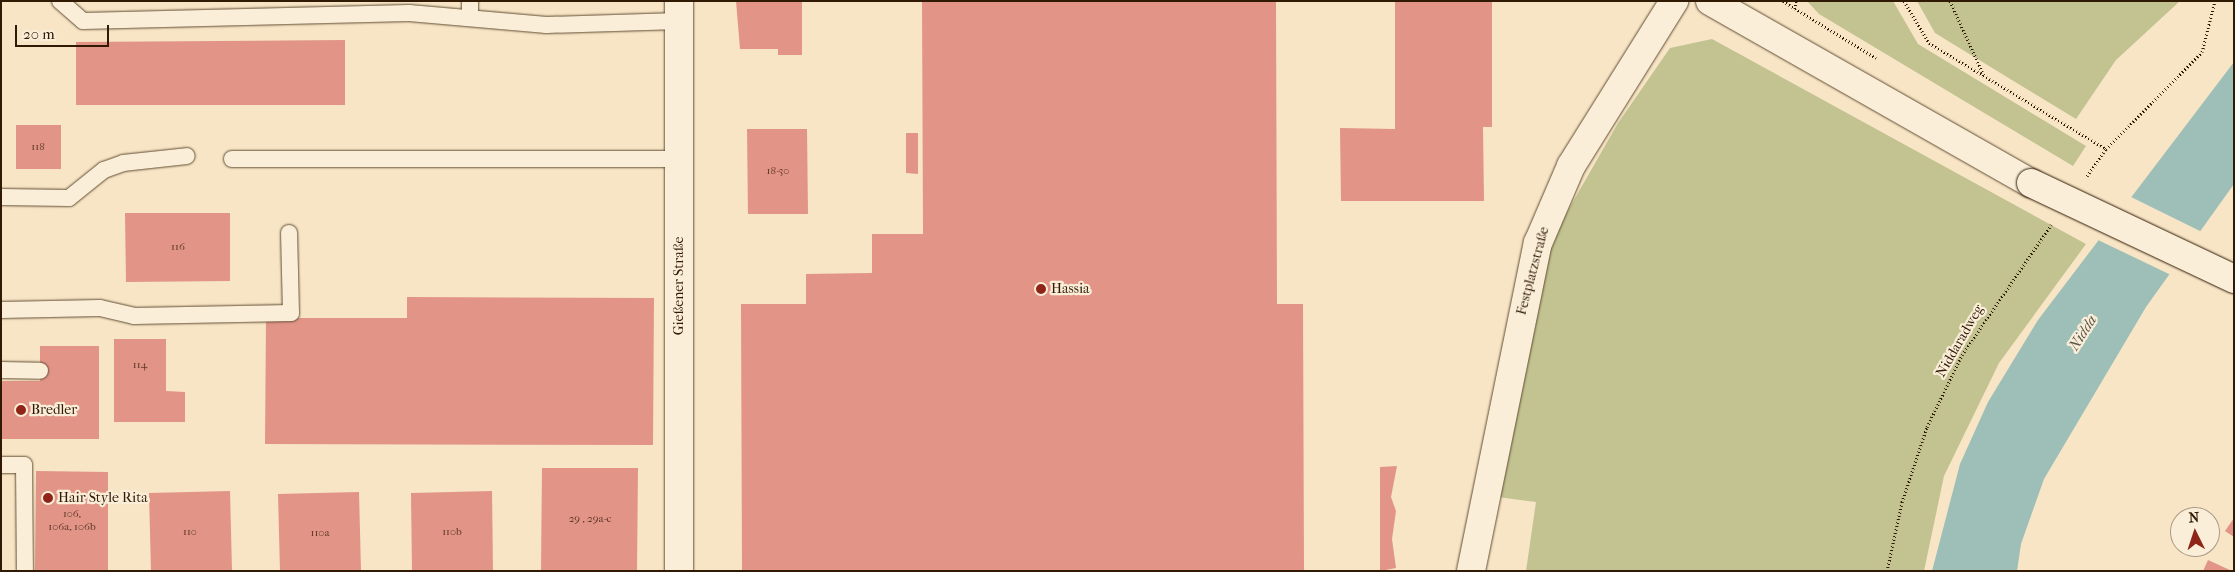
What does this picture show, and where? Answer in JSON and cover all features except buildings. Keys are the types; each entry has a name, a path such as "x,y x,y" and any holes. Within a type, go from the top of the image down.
{"street":[{"name":"Festplatzstraße","path":"1471,571 1528,278 1541,235 1571,166 1674,1"},
{"path":"1710,1 2031,183 2234,279"},
{"name":"Gießener Straße","path":"679,11 679,571"}],"lane":[{"path":"60,1 83,21 409,13 546,25 679,11"},
{"path":"470,1 470,18"},
{"path":"1,196 70,198 104,170 123,163 187,156"},
{"path":"232,159 679,159"},
{"path":"1,310 100,308 134,316 291,313 289,233"},
{"path":"1,370 40,371"},
{"path":"1,466 24,465 25,571"}],"path":[{"path":"1783,1 1795,9 1796,1"},
{"path":"1904,1 1928,43 2106,149"},
{"path":"1950,1 1984,76"},
{"path":"2083,181 2106,149 2202,52 2215,1"},
{"name":"Niddaradweg","path":"1887,571 1902,502 1927,427 1962,355 2054,220"}],"green space":[{"path":"1807,1 1893,1 1918,44 2086,146 2073,166 1819,14"},
{"path":"1917,1 2180,1 2116,60 2076,119 1935,33"},
{"path":"1712,39 2086,244 1999,363 1944,476 1924,571 1526,571 1536,502 1498,497 1551,240 1618,123 1670,48"}],"water":[{"name":"Nidda","path":"2234,62 2234,184 2146,307 2044,479 2021,544 2017,571 1932,571 1960,464 1988,402 2038,320"}],"pier":[{"path":"2129,196 2202,232 2171,275 2096,239"}],"place":[{"name":"Hassia","path":"1041,289"},
{"name":"Bredler","path":"21,410"},
{"name":"Hair Style Rita","path":"48,498"}]}
